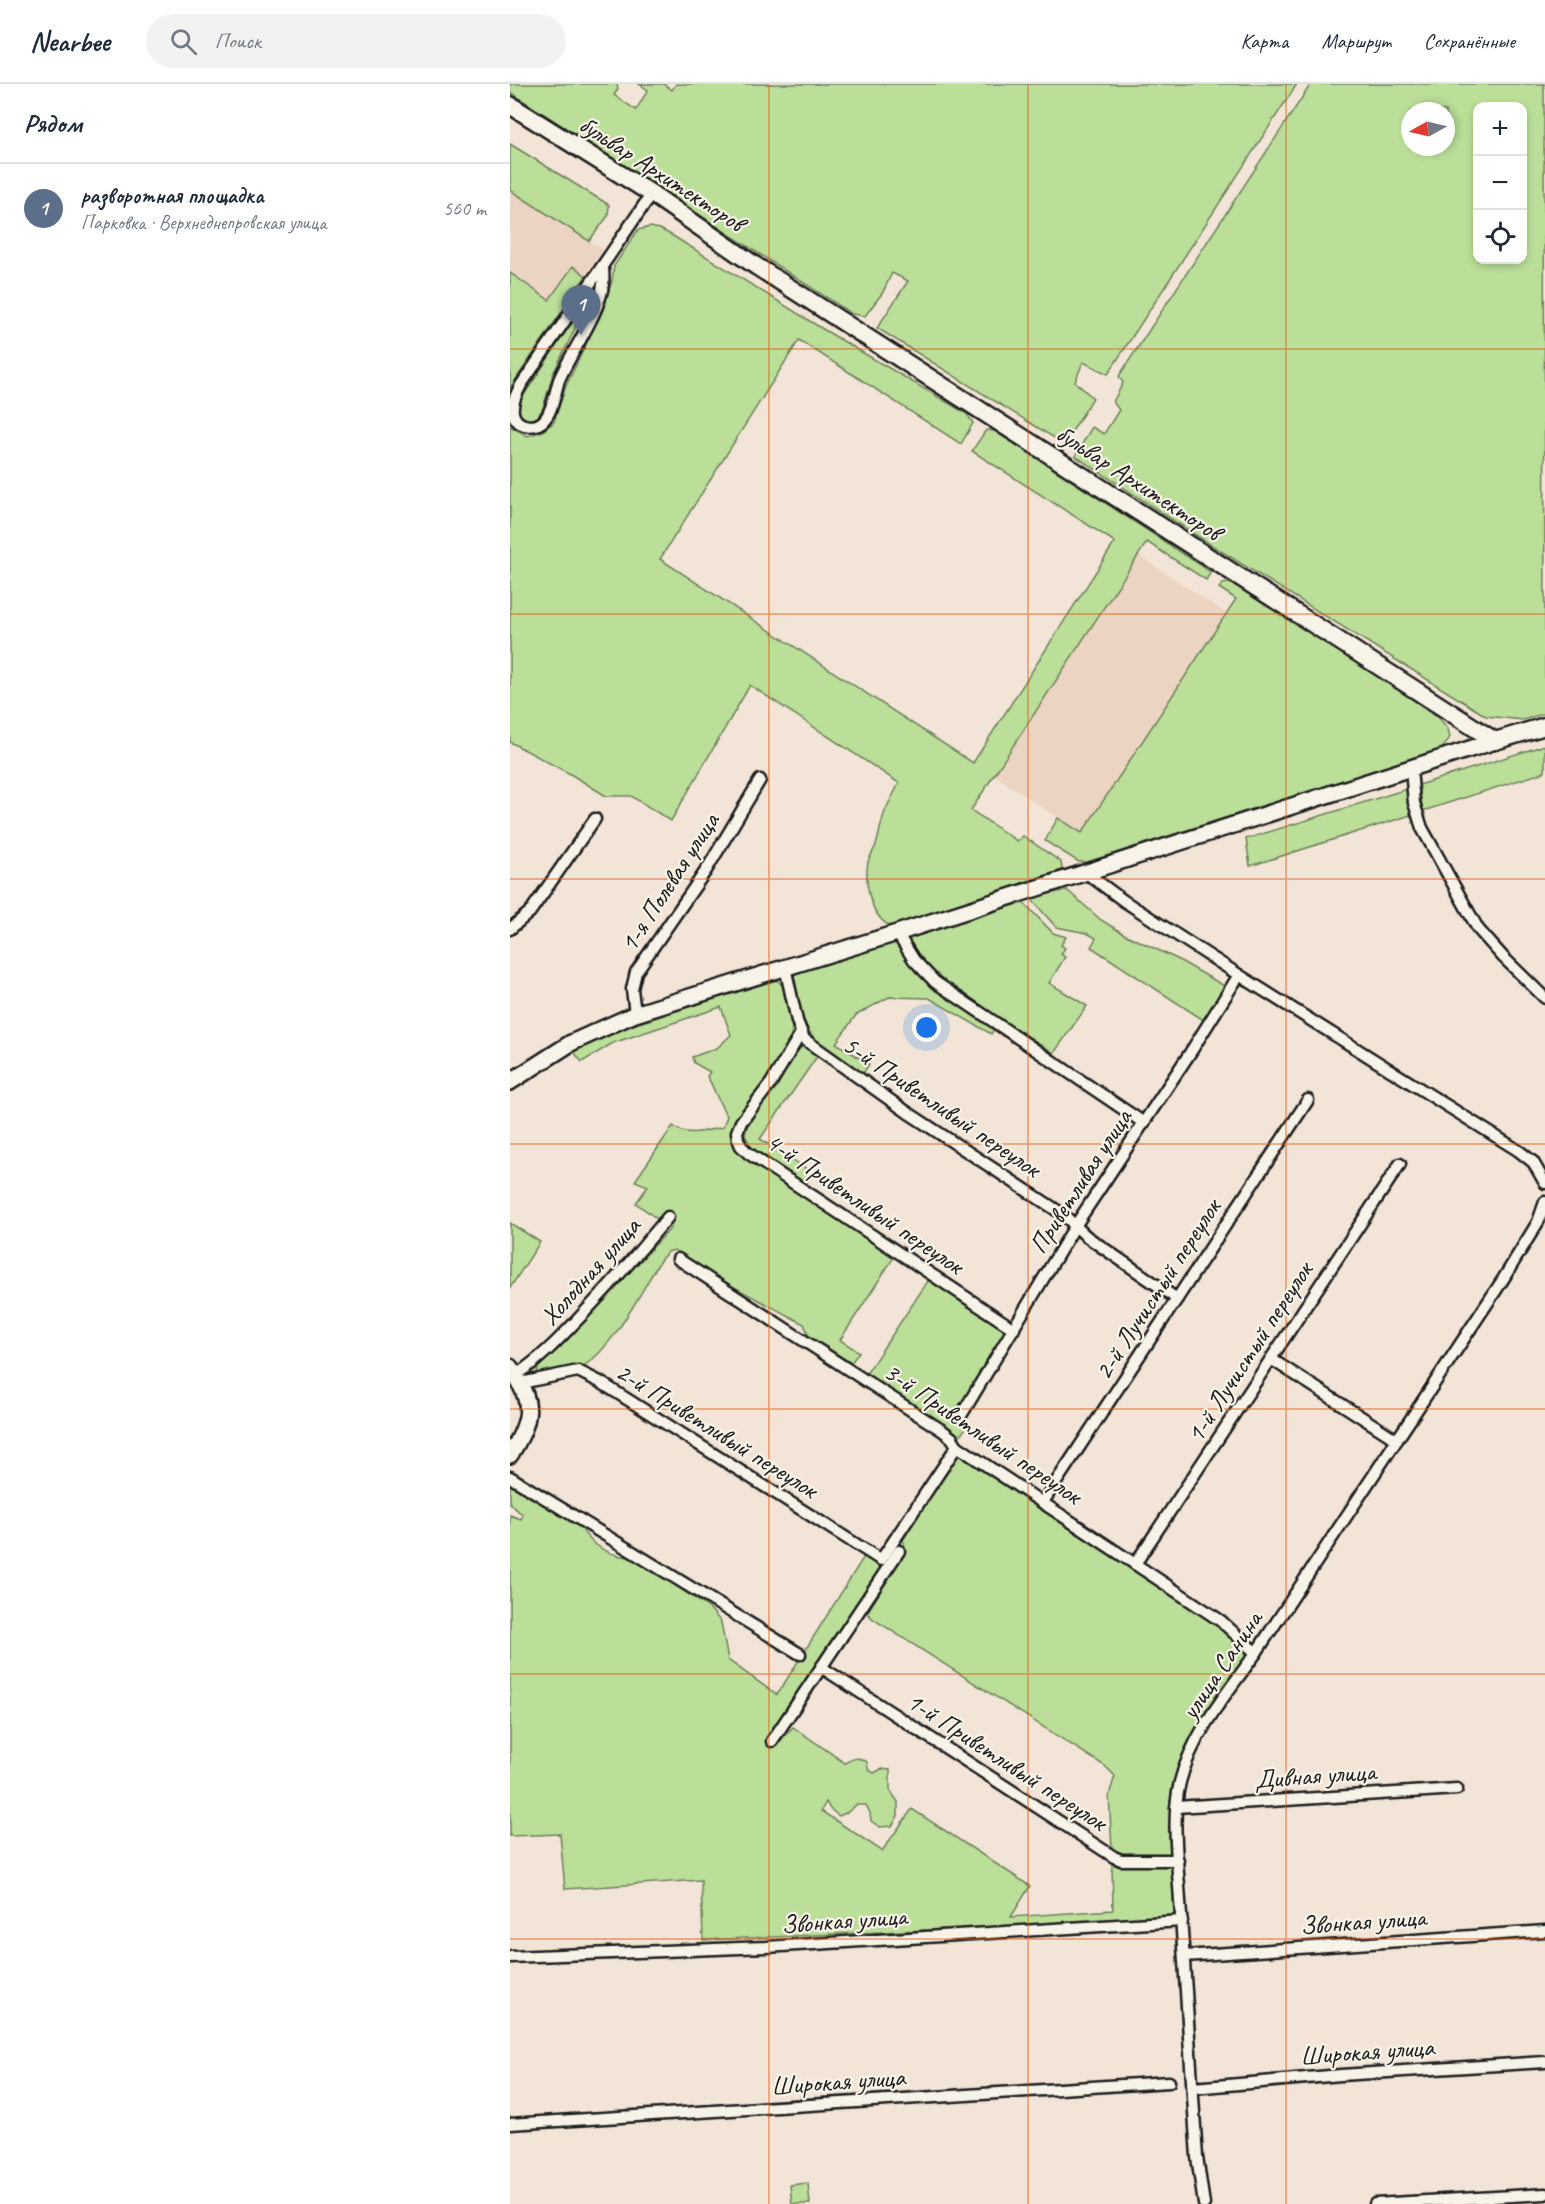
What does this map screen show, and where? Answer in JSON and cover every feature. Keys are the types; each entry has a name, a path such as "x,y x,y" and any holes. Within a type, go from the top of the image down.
{"main road":[{"name":"бульвар Архитекторов","path":"510,105 649,198"},
{"name":"бульвар Архитекторов","path":"510,114 756,266 1495,741"},
{"path":"510,1082 571,1043 635,1014 897,933 1545,726"},
{"path":"510,1455 524,1433 527,1421 527,1400 516,1375"}],"street":[{"path":"603,266 603,285 593,314 562,374 548,412 538,424 528,426 522,424 514,417 512,409 515,396 525,378 649,198"},
{"path":"1411,769 1413,803 1420,822 1478,929 1545,998"},
{"name":"1-я Полевая улица","path":"635,1014 632,989 636,972 707,869 760,780"},
{"path":"510,929 530,912 595,819"},
{"path":"1085,872 1124,901 1239,975 1519,1151 1533,1162 1545,1183"},
{"path":"897,933 914,960 935,982 1144,1123"},
{"path":"785,967 801,1033"},
{"name":"Приветливая улица","path":"962,1414 1075,1226 1239,975"},
{"name":"5-й Приветливый переулок","path":"801,1033 804,1039 907,1112 1064,1215 1086,1236 1177,1299"},
{"name":"4-й Приветливый переулок","path":"801,1033 771,1083 741,1122 737,1132 741,1146 748,1153 1014,1329"},
{"name":"2-й Лучистый переулок","path":"1043,1502 1308,1100"},
{"name":"1-й Лучистый переулок","path":"1136,1564 1400,1164"},
{"name":"улица Санина","path":"1204,2204 1197,2157 1178,1860 1176,1807 1179,1784 1186,1762 1199,1736 1224,1697 1256,1653 1502,1281 1538,1222 1545,1202"},
{"name":"Холодная улица","path":"516,1375 551,1348 611,1284 668,1217"},
{"name":"3-й Приветливый переулок","path":"678,1259 943,1431 952,1438 957,1446 1221,1621 1256,1653"},
{"path":"1271,1359 1397,1440"},
{"name":"2-й Приветливый переулок","path":"516,1375 578,1371 600,1382 881,1560 957,1446"},
{"path":"510,1477 800,1654"},
{"path":"772,1741 899,1551"},
{"name":"1-й Приветливый переулок","path":"822,1666 1114,1857 1121,1860 1178,1860"},
{"name":"Дивная улица","path":"1176,1807 1457,1789"},
{"name":"Звонкая улица","path":"510,1957 755,1948 1182,1921"},
{"name":"Звонкая улица","path":"1184,1956 1545,1931"},
{"name":"Широкая улица","path":"1193,2088 1341,2075 1545,2062"},
{"name":"Широкая улица","path":"510,2124 1169,2082"},
{"path":"1375,2204 1545,2194"}],"shaded area":[{"path":"510,144 609,205 608,216 590,241 604,250 586,276 573,267 549,300 510,273"},
{"path":"1138,555 1226,613 1082,834 994,775"}],"green space":[{"path":"510,84 617,84 618,89 614,95 636,110 648,90 639,84 664,84 672,90 676,84 1297,84 1108,374 1083,362 1075,382 1093,398 1064,444 877,328 908,281 892,273 883,292 865,316 852,314 510,92"},
{"path":"1311,84 1544,84 1545,713 1523,720 1486,716 1208,543 1075,456 1092,427 1104,434 1119,410 1113,402 1123,383 1119,376"},
{"path":"510,144 609,205 608,216 589,241 510,190"},
{"path":"650,227 673,236 821,328 967,414 973,423 961,444 799,340 660,559 973,763 1115,542 972,451 986,430 995,431 1211,572 1206,580 1147,542 971,810 1017,841 1023,836 1061,862 1062,870 890,926 883,921 873,907 868,888 867,870 884,813 899,783 750,685 671,821 631,796 606,796 510,742 510,426 528,436 543,431 554,422 566,386 602,311 612,281 614,266 638,230"},
{"path":"573,266 586,276 510,388 510,273 549,300"},
{"path":"594,289 553,374 543,408 536,420 526,421 520,418 518,404"},
{"path":"1228,583 1237,586 1379,676 1440,719 1448,729 1450,737 1445,745 1437,751 1091,862 1079,862 1045,841 1058,818 1082,833 1236,599 1219,588"},
{"path":"1545,745 1545,772 1423,811 1419,785"},
{"path":"1407,789 1411,815 1250,866 1246,839"},
{"path":"1067,890 1101,920 1124,934 1177,959 1228,988 1205,1021 1091,947 1096,938 1087,933 1056,927 1033,901 1035,897"},
{"path":"1017,903 1025,904 1053,933 1066,937 1061,945 1065,948 1061,954 1065,957 1049,983 1087,1006 1054,1053 935,977 907,940 910,936"},
{"path":"893,941 897,942 916,973 995,1027 991,1034 929,998 889,997 856,1015 836,1043 869,1064 863,1074 829,1052 813,1037 802,1015 794,977 795,973"},
{"path":"769,980 778,981 784,987 792,1030 790,1042 733,1139 737,1150 754,1164 894,1257 840,1340 859,1352 851,1363 809,1336 804,1324 706,1272 674,1250 661,1259 625,1320 602,1350 579,1368 538,1375 539,1367 671,1228 672,1220 656,1218 636,1203 648,1186 635,1181 673,1126 684,1132 704,1131 723,1127 727,1116 707,1076 710,1072 694,1063 692,1057 717,1048 731,1035 721,1007 613,1043 582,1062 573,1051 606,1034"},
{"path":"809,1047 818,1055 760,1139 813,1173 805,1185 753,1150 745,1135 747,1127 797,1048"},
{"path":"510,1223 540,1242 510,1288"},
{"path":"930,1278 1006,1328 1004,1340 953,1415 968,1425 960,1436 866,1374"},
{"path":"957,1454 1222,1629 1248,1650 1248,1660 1189,1748 1174,1856 1117,1855 1112,1849 1109,1795 1115,1776 1105,1766 873,1619 867,1613 906,1550 903,1540"},
{"path":"510,1482 580,1526 589,1539 602,1549 616,1555 633,1557 710,1609 721,1622 728,1660 777,1695 865,1555 881,1567 768,1741 769,1745 779,1742 793,1727 845,1763 859,1758 867,1762 868,1769 874,1773 881,1769 890,1770 890,1790 898,1802 898,1816 892,1826 880,1827 871,1821 866,1805 856,1805 839,1816 830,1809 826,1802 821,1811 882,1851 912,1809 1030,1886 1011,1917 1113,1910 1112,1863 1119,1866 1175,1866 1178,1915 1171,1919 703,1940 701,1880 565,1889 560,1834 510,1836 510,1515 521,1519 523,1515 510,1504"},
{"path":"808,2183 810,2204 792,2204 790,2185"}],"place":[{"name":"разворотная площадка","path":"581,335"}]}
